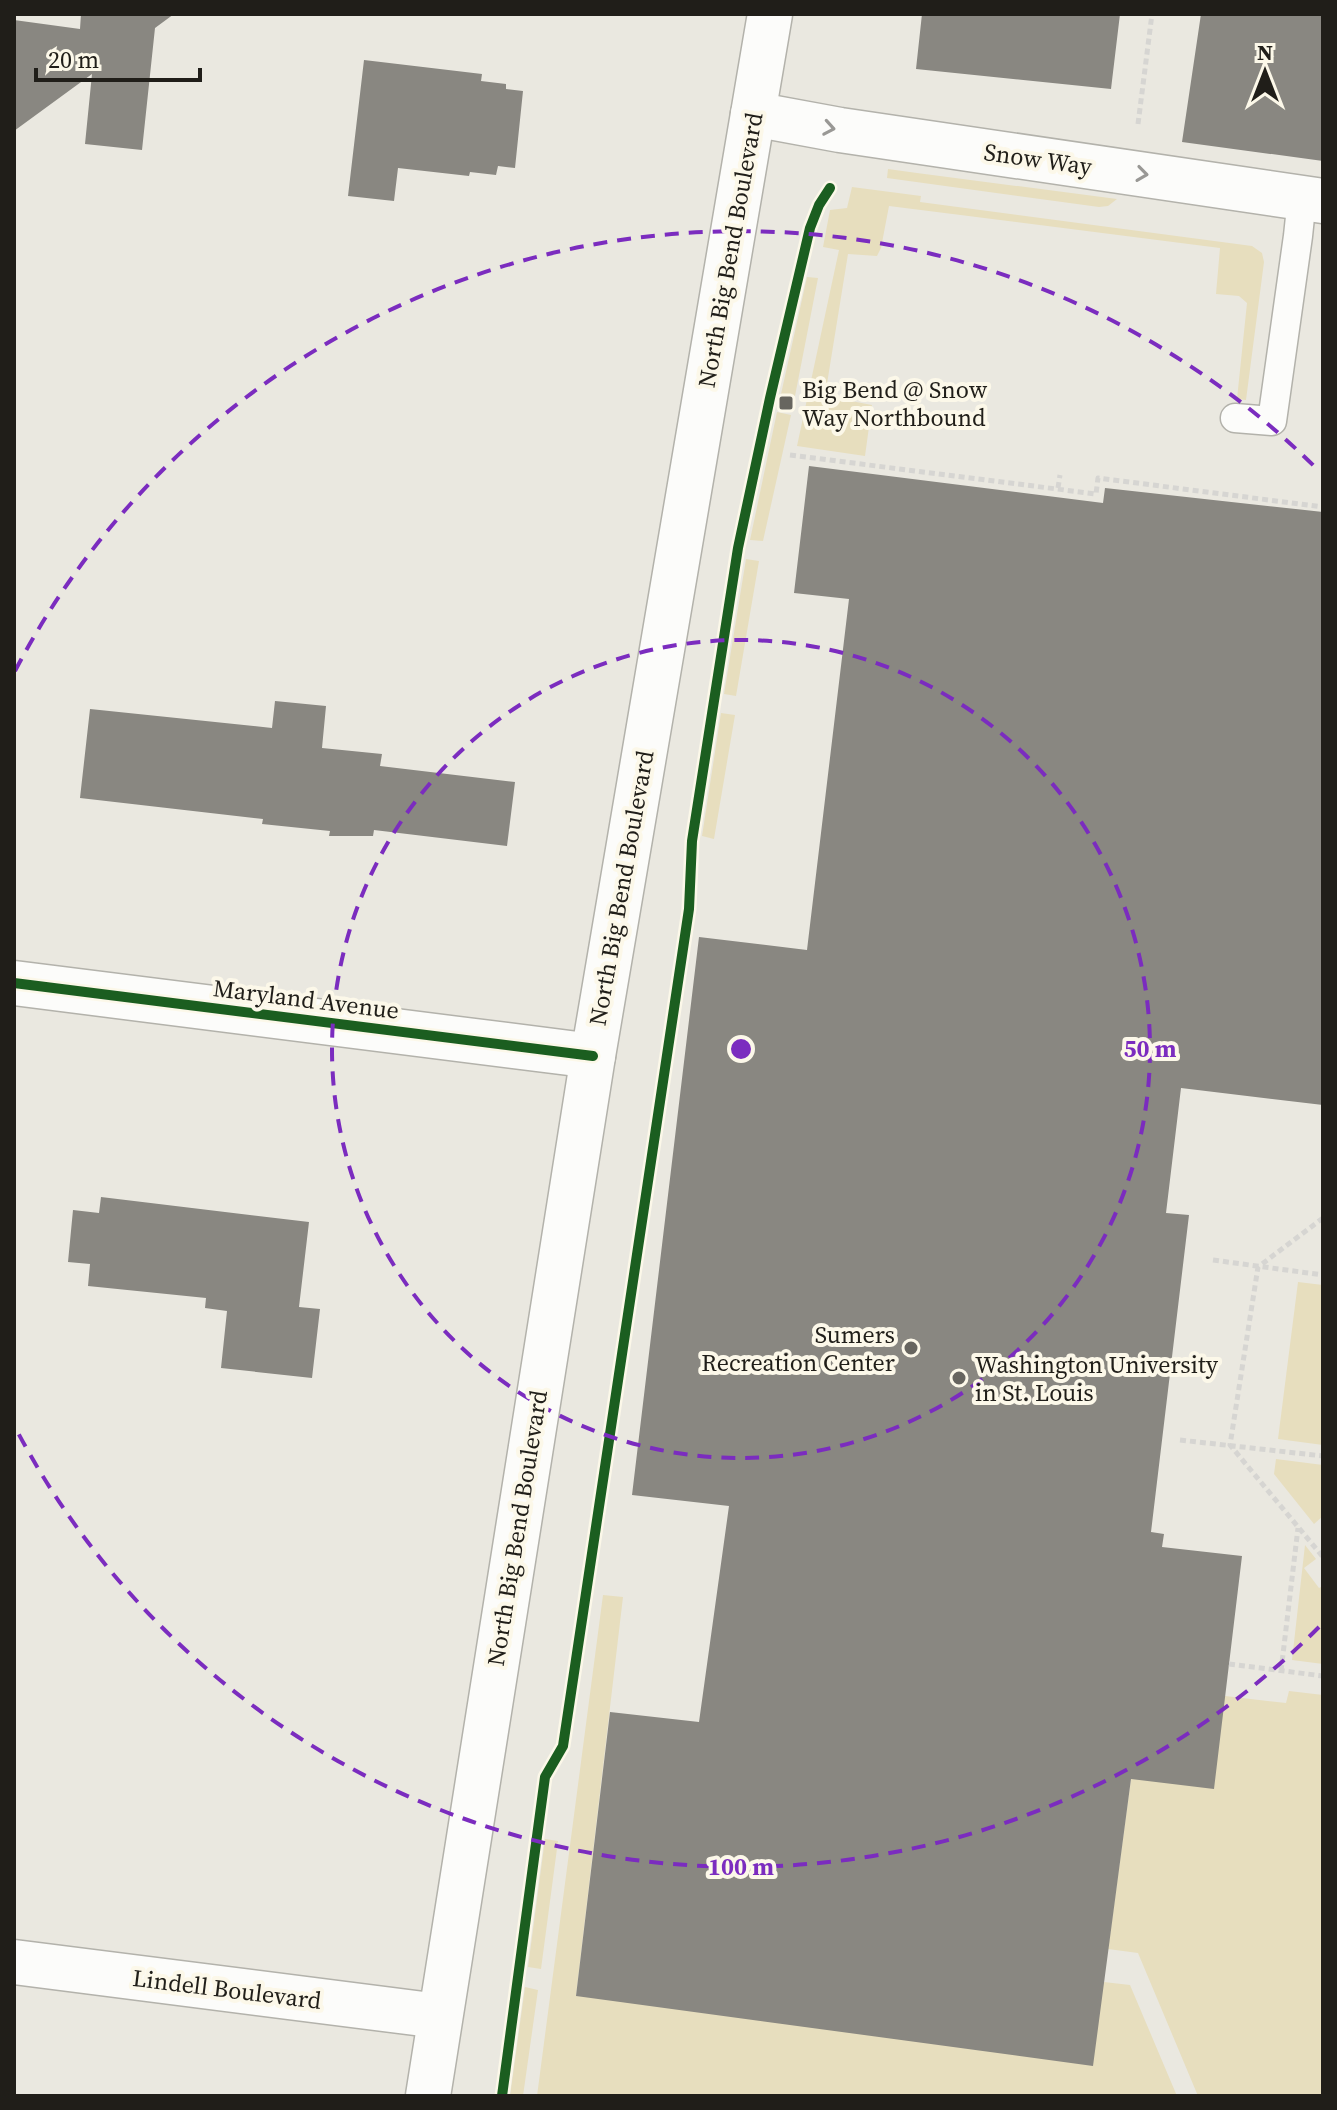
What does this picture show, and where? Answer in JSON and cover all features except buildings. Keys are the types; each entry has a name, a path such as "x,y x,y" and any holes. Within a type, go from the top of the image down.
{"main road":[{"name":"North Big Bend Boulevard","path":"428,2096 593,1056 770,14"},
{"name":"Snow Way","path":"753,114 840,130 1312,199"},
{"name":"Maryland Avenue","path":"14,983 593,1056"},
{"name":"Lindell Boulevard","path":"14,1962 439,2016"}],"lane":[{"path":"1235,418 1272,421 1298,236 1312,199"}],"path":[{"path":"1137,130 1152,14"},
{"path":"790,455 1096,494 1098,478 1323,507"},
{"path":"1058,488 1060,475"},
{"path":"1323,1218 1258,1267 1230,1445 1323,1557"},
{"path":"1213,1260 1323,1275"},
{"path":"1180,1440 1323,1456"},
{"path":"1281,1671 1298,1527"},
{"path":"1229,1664 1323,1676"}],"shaded area":[{"path":"888,169 1117,199 1108,206 1099,207 887,178"},
{"path":"852,187 921,196 920,202 1252,246 1262,253 1264,262 1246,400 1237,399 1247,303 1239,296 1216,294 1220,248 889,206 877,256 848,254 825,396 872,405 865,456 797,446 839,250 823,247 830,210 847,208"},
{"path":"807,277 818,278 795,396 781,394"},
{"path":"777,412 791,415 763,541 750,540"},
{"path":"746,559 759,561 736,696 724,694"},
{"path":"721,713 735,715 714,839 702,836"},
{"path":"1298,1282 1323,1285 1323,1445 1278,1439"},
{"path":"1276,1459 1323,1465 1323,1516 1314,1524 1274,1474"},
{"path":"1305,1545 1316,1559 1304,1568 1319,1588 1323,1586 1323,1664 1292,1660"},
{"path":"603,1595 623,1597 576,1996 1104,1982 1130,1985 1177,2096 537,2096"},
{"path":"1289,1691 1323,1695 1323,2096 1198,2096 1138,1953 1108,1949 1131,1779 1225,1696 1286,1703"},
{"path":"545,1839 558,1841 541,1969 528,1967"},
{"path":"525,1987 538,1990 523,2096 510,2096"}],"cycle path":[{"path":"502,2096 545,1777 563,1746 689,909 692,841 738,548 810,228 830,188"},
{"path":"14,983 593,1056"}],"place":[{"name":"Big Bend @ Snow Way Northbound","path":"786,403"},
{"name":"Sumers Recreation Center","path":"911,1348"},
{"name":"Washington University in St. Louis","path":"959,1378"}]}
